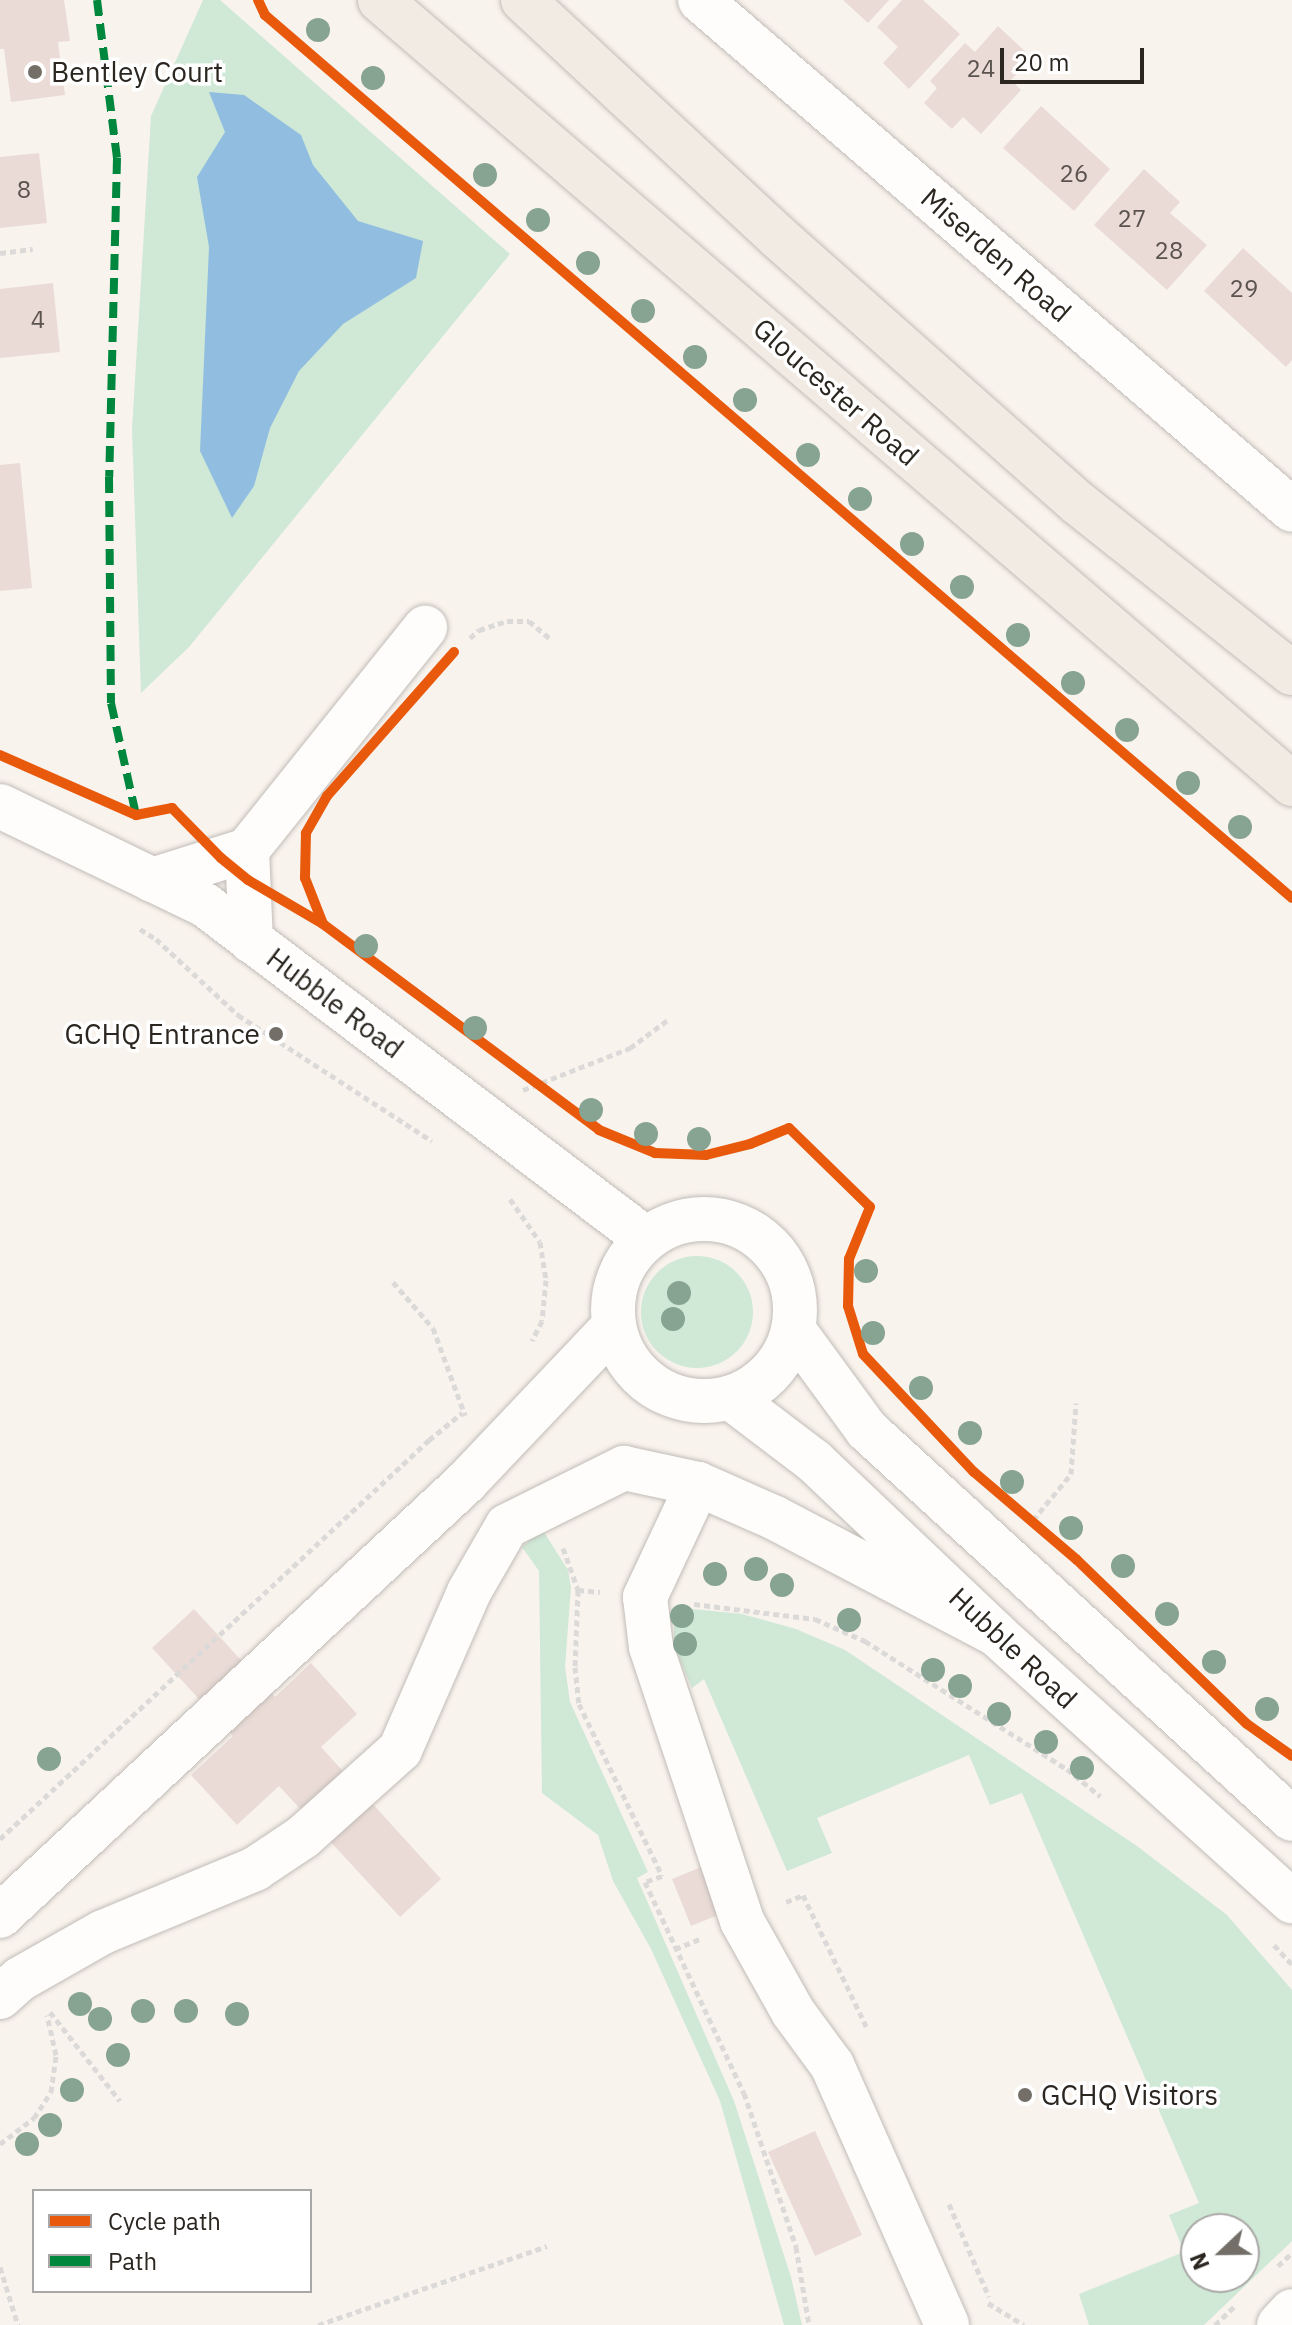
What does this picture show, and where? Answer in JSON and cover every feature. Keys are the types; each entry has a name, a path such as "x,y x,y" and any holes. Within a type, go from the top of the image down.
{"highway":[{"name":"Gloucester Road","path":"380,0 1292,784"},
{"path":"523,0 777,236 1078,503 1292,673"}],"street":[{"name":"Miserden Road","path":"700,0 1292,510"},
{"path":"152,880 247,850 444,637"},
{"name":"Hubble Road","path":"0,806 205,905 646,1239"},
{"path":"247,850 251,941"},
{"path":"691,1220 716,1220 740,1226 770,1248 789,1280 795,1304 793,1329 785,1352 771,1372 753,1387 731,1398 701,1401 679,1398 659,1390 641,1376 623,1353 614,1326 613,1302 619,1278 630,1257 646,1239 668,1226 691,1220"},
{"path":"0,1916 479,1467 614,1326"},
{"path":"793,1329 867,1430 1292,1819"},
{"name":"Hubble Road","path":"731,1398 814,1461 996,1634 1292,1901"},
{"path":"0,1997 20,1979 103,1932 255,1869 303,1837 400,1750 469,1592 507,1526 624,1468 698,1484 775,1518 996,1634"},
{"path":"698,1484 645,1597 651,1647 742,1921 793,2012 832,2065 947,2325"},
{"path":"1279,2325 1292,2311"}],"path":[{"path":"0,253 33,249"},
{"path":"444,637 507,621 529,621 552,640"},
{"path":"538,1084 630,1048 669,1019"},
{"path":"525,1075 550,1093"},
{"path":"500,1191 511,1200 540,1242 546,1280 542,1321 526,1354"},
{"path":"393,1282 433,1328 464,1412 479,1467"},
{"path":"0,1839 429,1440 474,1403"},
{"path":"1031,1521 1071,1474 1076,1403"},
{"path":"536,1509 565,1552 578,1590 575,1667 579,1704 662,1876 645,1882 744,2093 796,2247 809,2325"},
{"path":"1020,1512 1043,1531"},
{"path":"578,1590 815,1619 865,1641 1067,1769 1102,1797"},
{"path":"1273,1943 1292,1964"},
{"path":"0,2144 34,2118 51,2092 56,2055 45,2005 120,2101"},
{"path":"318,2325 547,2246"},
{"path":"0,2267 18,2325"}],"green space":[{"path":"203,0 220,0 510,254 189,647 141,693 132,429 151,116"},
{"path":"697,1256 718,1260 736,1273 749,1291 753,1312 749,1333 736,1351 718,1364 697,1368 676,1364 658,1351 645,1333 641,1312 645,1291 658,1273 676,1260"},
{"path":"542,1529 568,1570 571,1587 565,1667 570,1702 648,1872 637,1878 734,2101 791,2277 802,2325 784,2325 720,2101 651,1949 613,1881 598,1835 542,1793 539,1571 522,1547"},
{"path":"674,1607 742,1614 796,1629 845,1650 1137,1846 1227,1915 1292,1990 1292,2241 1260,2272 1260,2213 1180,2213 1180,2242 1169,2215 1199,2203 1022,1793 990,1805 969,1755 817,1818 832,1853 787,1871 704,1679 692,1688 674,1647"},
{"path":"1180,2254 1180,2293 1238,2293 1204,2325 1089,2325 1079,2294"}],"water":[{"path":"209,92 244,95 301,135 313,165 358,221 423,241 416,278 343,324 299,371 270,428 254,486 232,518 200,451 209,247 197,177 225,132"}],"building":[{"name":"Bentley Court","path":"0,0 64,0 70,41 58,42 65,95 11,102 4,49 0,49"},
{"path":"843,0 889,0 868,23"},
{"path":"902,0 923,0 960,34 909,89 883,63 898,47 877,27"},
{"path":"998,26 1031,57 1011,80 1021,90 981,134 963,117 952,129 924,103 937,88 930,81 965,43 975,52"},
{"path":"1041,106 1110,169 1074,211 1003,148"},
{"path":"39,153 47,223 0,228 0,157"},
{"path":"1144,169 1180,202 1170,213 1207,245 1167,290 1094,225"},
{"path":"1243,248 1292,293 1292,360 1286,367 1204,291"},
{"path":"53,283 60,352 0,358 0,289"},
{"path":"20,463 32,588 0,591 0,465"},
{"path":"194,1609 275,1697 311,1663 357,1714 321,1747 441,1879 400,1917 279,1786 237,1825 191,1775 233,1736 152,1648"},
{"path":"704,1866 723,1913 691,1926 672,1879"},
{"path":"815,2131 862,2235 815,2256 768,2152"}],"marked path":[{"path":"97,0 117,158 109,477 111,703 136,815"}],"cycle path":[{"path":"258,0 265,15 1292,898"},
{"path":"454,652 327,796 306,833 305,878 323,924 599,1130 655,1153 706,1155 750,1144 789,1128 870,1207 849,1259 848,1306 863,1354 974,1472 1077,1560 1247,1724 1292,1756"},
{"path":"0,755 136,815 172,808 221,858 248,880 323,924"}],"place":[{"name":"Bentley Court","path":"35,72"},
{"name":"GCHQ Entrance","path":"276,1034"},
{"name":"GCHQ Visitors","path":"1025,2095"}]}
